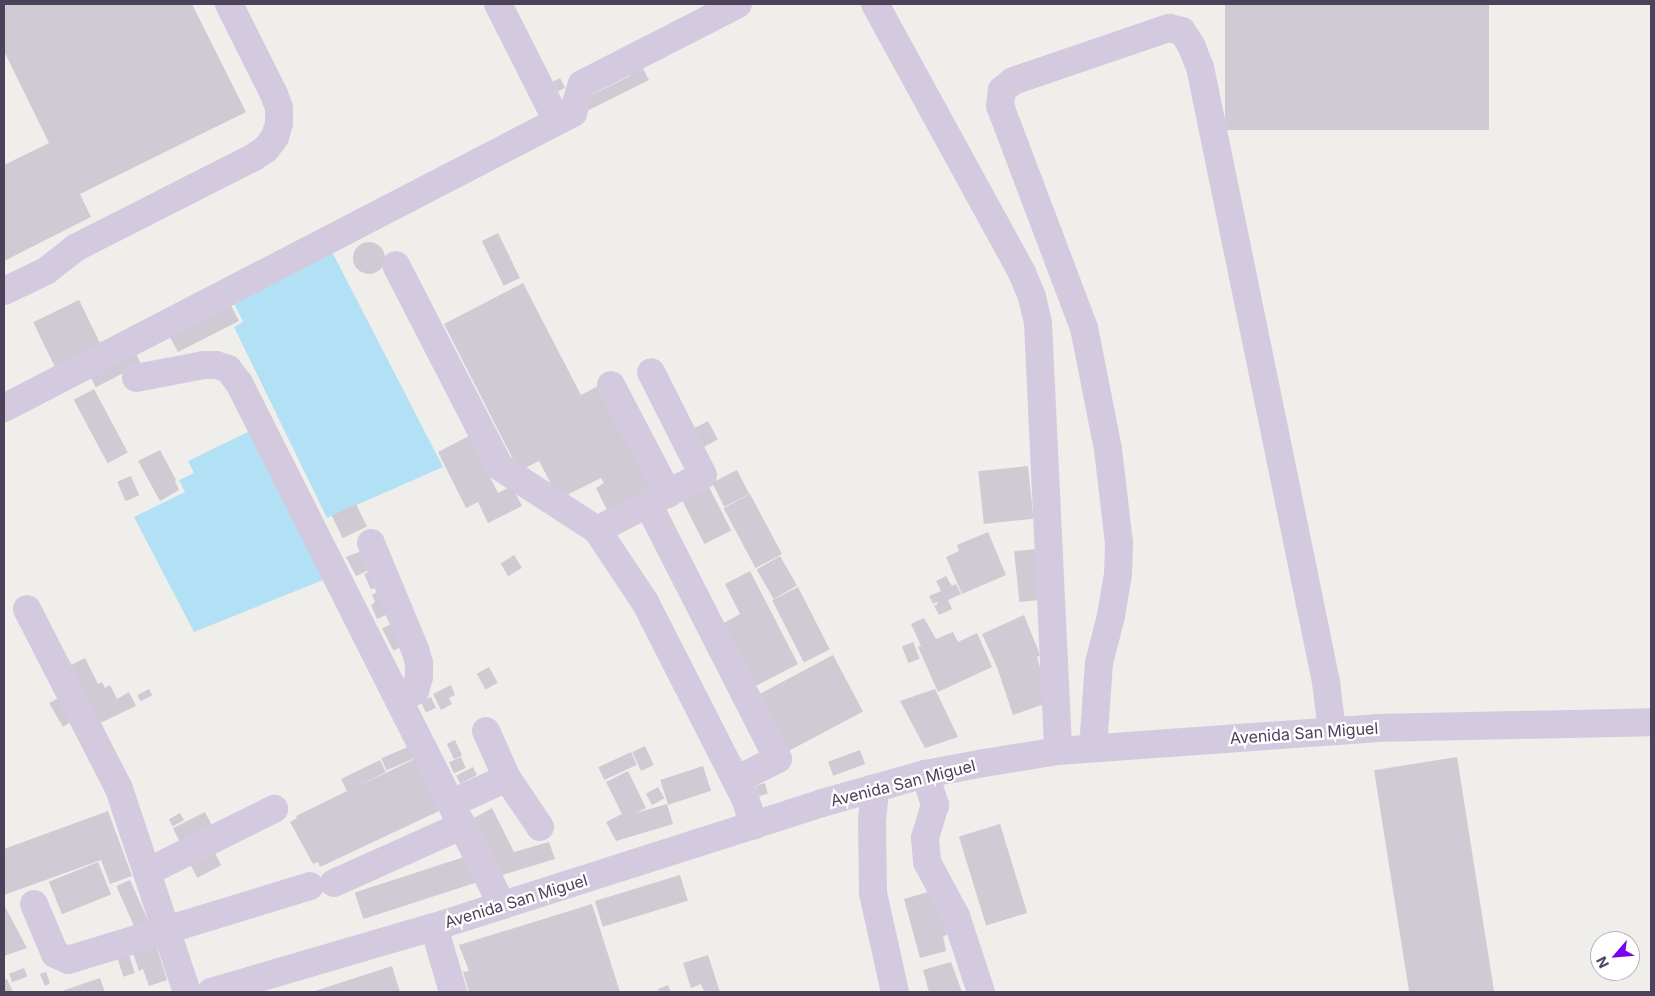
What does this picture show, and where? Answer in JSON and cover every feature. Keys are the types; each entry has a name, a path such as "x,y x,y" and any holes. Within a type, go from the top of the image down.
{"street":[{"path":"4,291 46,272 75,248 254,158 266,149 275,137 279,122 279,108 274,94 229,4"},
{"path":"498,4 557,121"},
{"path":"4,408 573,113 582,84 738,4"},
{"path":"875,4 1022,273 1032,297 1038,323 1058,751"},
{"path":"1093,748 1099,663 1111,616 1118,574 1119,542 1108,449 1084,328 1000,106 1002,90 1013,81 1169,28 1182,31 1191,45 1200,67 1326,682 1332,731"},
{"path":"396,265 500,467 597,530 646,602 745,798 754,826"},
{"path":"136,378 204,365 216,365 228,369 239,383 458,814 502,905"},
{"path":"597,530 704,475 651,372"},
{"path":"611,385 658,499 778,759 736,780"},
{"path":"371,543 419,663 419,678 415,691 400,699"},
{"path":"27,609 120,789 187,992"},
{"name":"Avenida San Miguel","path":"211,992 434,927 871,789 925,774 1058,751 1093,748 1332,731 1651,722"},
{"path":"486,731 507,778 540,827"},
{"path":"925,774 935,806 925,838 927,862 956,916 981,992"},
{"path":"34,904 56,954 68,960 322,885 458,814 507,778"},
{"path":"871,789 874,801 872,821 873,893 895,992"},
{"path":"147,872 274,809"},
{"path":"434,927 454,992"}],"shaded area":[{"path":"329,246 443,467 327,518 234,327 243,322 231,297"},
{"path":"250,431 323,580 194,632 134,517 185,492 179,480 194,473 188,461"}],"building":[{"path":"4,4 192,4 246,112 80,194 91,217 4,261 4,165 49,143 4,51"},
{"path":"1225,4 1489,4 1489,130 1225,130"},
{"path":"640,63 649,80 589,110 584,99 630,76 627,70"},
{"path":"560,78 565,88 558,91 553,82"},
{"path":"498,233 520,278 504,286 482,241"},
{"path":"369,242 375,243 380,247 384,252 384,264 380,269 375,273 369,274 363,273 358,269 354,264 353,258 354,252 358,247 363,243"},
{"path":"523,283 581,395 604,383 660,493 611,518 596,488 604,483 601,478 559,499 539,461 519,471 444,324"},
{"path":"79,300 103,349 57,372 33,322"},
{"path":"231,305 239,321 178,352 166,330"},
{"path":"133,348 141,364 96,387 88,371"},
{"path":"94,389 128,453 107,463 74,400"},
{"path":"708,421 718,440 695,452 685,433"},
{"path":"469,436 498,493 512,486 522,506 488,523 478,502 466,508 438,452"},
{"path":"160,450 176,480 179,490 160,501 138,461"},
{"path":"1028,466 1034,519 984,524 978,471"},
{"path":"737,470 749,494 724,507 712,483"},
{"path":"131,476 139,495 125,501 117,482"},
{"path":"708,485 731,530 704,544 681,499"},
{"path":"750,494 782,554 755,568 724,508"},
{"path":"356,504 367,526 343,538 332,516"},
{"path":"988,532 1006,575 962,594 946,557 959,551 957,545"},
{"path":"1036,549 1041,600 1019,602 1014,551"},
{"path":"365,550 373,568 356,576 346,557"},
{"path":"514,555 522,568 508,576 500,563"},
{"path":"780,556 797,585 774,599 757,570"},
{"path":"375,569 382,585 371,589 364,574"},
{"path":"750,571 798,664 748,690 715,628 740,614 725,584"},
{"path":"946,576 952,586 956,584 961,594 948,600 952,609 939,615 934,606 938,604 937,602 933,604 929,596 941,591 936,581"},
{"path":"798,587 830,649 804,663 772,600"},
{"path":"377,592 388,614 377,619 371,605 375,602 372,595"},
{"path":"1024,615 1040,655 1037,657 1044,681 1047,703 1013,715 997,667 982,634"},
{"path":"924,618 936,639 953,632 958,642 977,633 992,667 938,692 918,647 921,646 911,624"},
{"path":"391,624 402,646 393,651 382,629"},
{"path":"913,642 920,659 909,663 902,646"},
{"path":"833,655 863,712 779,756 749,700"},
{"path":"85,658 98,684 102,682 105,688 110,685 117,699 129,692 136,706 100,723 71,665"},
{"path":"489,667 498,683 485,690 477,674"},
{"path":"451,685 455,695 449,698 452,704 441,710 433,694"},
{"path":"149,689 152,695 141,701 137,695"},
{"path":"935,689 958,737 925,748 900,701"},
{"path":"63,696 75,719 63,727 49,703"},
{"path":"431,697 436,708 426,712 421,701"},
{"path":"455,740 462,755 454,759 447,744"},
{"path":"645,746 654,765 641,771 632,752"},
{"path":"408,747 413,759 386,770 381,758"},
{"path":"860,750 865,764 833,776 828,762"},
{"path":"631,752 637,765 604,780 598,767"},
{"path":"461,757 466,768 454,773 449,762"},
{"path":"1457,757 1494,992 1409,992 1374,770"},
{"path":"415,759 439,811 320,867 318,862 313,864 290,822 297,818 296,816 347,791 341,779 380,760 386,772 354,788"},
{"path":"703,766 711,791 668,805 660,780"},
{"path":"473,767 477,775 460,784 456,776"},
{"path":"628,771 646,808 636,813 667,804 673,824 616,841 606,822 622,814 606,782"},
{"path":"765,783 768,794 758,796 755,786"},
{"path":"658,787 664,798 652,805 646,794"},
{"path":"492,808 514,852 549,842 555,859 502,875 474,818"},
{"path":"108,811 132,876 110,884 101,860 4,895 4,849"},
{"path":"205,812 215,832 183,848 173,828"},
{"path":"180,813 184,820 173,826 169,820"},
{"path":"1000,824 1027,913 986,926 959,837"},
{"path":"210,844 221,865 197,878 186,857"},
{"path":"467,856 476,883 363,919 355,892"},
{"path":"98,862 111,894 62,914 49,882"},
{"path":"680,875 688,901 603,927 595,901"},
{"path":"130,880 148,921 135,927 116,886"},
{"path":"935,890 947,935 943,936 946,951 920,958 904,899"},
{"path":"592,904 620,992 469,992 463,972 469,971 459,945"},
{"path":"4,905 27,948 4,956"},
{"path":"156,945 167,980 149,986 143,969 139,971 133,953"},
{"path":"129,955 135,973 123,977 118,959"},
{"path":"708,955 720,992 704,992 701,984 691,988 683,963"},
{"path":"951,962 962,992 929,992 923,970"},
{"path":"392,966 400,992 312,992"},
{"path":"24,968 27,976 12,982 9,974"},
{"path":"46,972 50,983 45,986 40,974"},
{"path":"100,978 105,992 59,992"},
{"path":"7,979 13,992 4,992 4,980"},
{"path":"668,985 671,992 659,992 658,989"}]}
